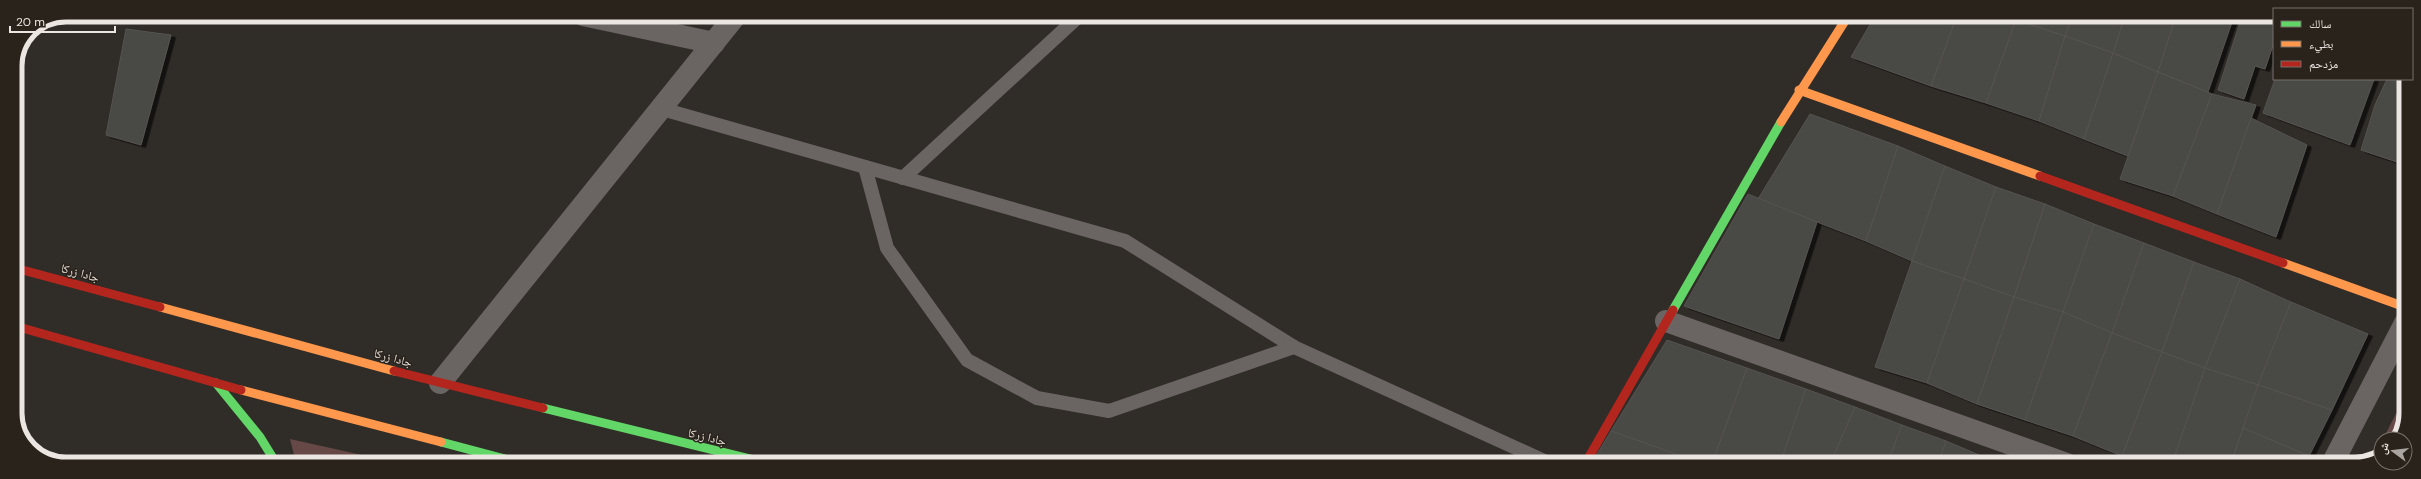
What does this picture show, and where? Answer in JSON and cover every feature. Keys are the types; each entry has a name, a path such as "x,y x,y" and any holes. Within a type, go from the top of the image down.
{"main road":[{"path":"1589,457 1799,90 1844,22"},
{"path":"1799,90 2399,305"},
{"name":"جادا زرکا","path":"22,270 440,384 742,457"},
{"path":"22,328 216,383 497,457"},
{"path":"216,383 260,437 272,457"}],"street":[{"path":"648,22 714,42"},
{"path":"440,384 730,22"},
{"path":"1666,321 2047,457"},
{"path":"2336,457 2399,335"}],"lane":[{"path":"903,178 1072,22"},
{"path":"662,109 1125,241 1294,347 1536,457"},
{"path":"865,167 887,248 967,360 1037,398 1109,410 1294,347"}],"shaded area":[{"path":"2399,408 2398,422 2396,430 2387,431"},
{"path":"290,439 362,455 356,457 294,457"}],"building":[{"path":"1871,22 1955,22 1931,86 1851,57"},
{"path":"1955,22 2015,22 1986,103 1931,86"},
{"path":"2015,22 2022,22 2065,36 2039,121 1986,103"},
{"path":"2022,22 2070,22 2065,36"},
{"path":"2070,22 2123,22 2113,53 2065,36"},
{"path":"2123,22 2174,22 2158,72 2113,53"},
{"path":"2174,22 2232,22 2208,92 2158,72"},
{"path":"2240,22 2273,22 2273,45 2265,69 2255,66 2244,99 2218,90"},
{"path":"126,29 171,35 141,145 106,135"},
{"path":"2065,36 2113,53 2084,139 2039,121"},
{"path":"2113,53 2158,72 2128,156 2084,139"},
{"path":"2158,72 2212,94 2173,196 2120,179"},
{"path":"2275,80 2374,80 2350,145 2263,113"},
{"path":"2387,80 2399,80 2399,163 2361,150 2375,105"},
{"path":"2212,94 2256,105 2217,214 2173,196"},
{"path":"1810,114 1898,146 1866,241 1758,199"},
{"path":"2251,118 2307,145 2276,237 2217,214"},
{"path":"1898,146 1945,166 1912,261 1866,241"},
{"path":"1945,166 1996,187 1964,279 1912,261"},
{"path":"1996,187 2045,204 2014,297 1964,279"},
{"path":"1748,194 1817,222 1779,339 1684,306"},
{"path":"2045,204 2094,224 2063,312 2014,297"},
{"path":"2094,224 2144,243 2112,333 2063,312"},
{"path":"2144,243 2194,262 2162,352 2112,333"},
{"path":"1912,261 1964,279 1927,383 1875,367"},
{"path":"2194,262 2240,279 2205,368 2162,352"},
{"path":"1964,279 2014,297 1977,404 1927,383"},
{"path":"2240,279 2291,302 2258,385 2205,368"},
{"path":"2014,297 2063,312 2025,420 1977,404"},
{"path":"2291,302 2368,334 2332,410 2258,385"},
{"path":"2063,312 2112,333 2073,436 2025,420"},
{"path":"2112,333 2162,352 2122,456 2073,436"},
{"path":"1667,340 1747,368 1715,457 1684,457 1611,431"},
{"path":"2162,352 2205,368 2174,457 2122,456"},
{"path":"1747,368 1806,389 1782,457 1715,457"},
{"path":"2205,368 2258,385 2233,457 2174,457"},
{"path":"2258,385 2332,410 2309,456 2243,428"},
{"path":"1806,389 1855,407 1834,457 1782,457"},
{"path":"1855,407 1902,425 1890,457 1833,457"},
{"path":"1902,425 1946,441 1940,457 1890,457"},
{"path":"2243,428 2309,456 2308,457 2233,457"},
{"path":"1611,431 1684,457 1595,457"},
{"path":"1946,441 1984,457 1940,457"}],"traffic: fast":[{"path":"1673,310 1781,122"},
{"path":"216,383 260,437 272,457"},
{"path":"543,408 743,457"},
{"path":"441,442 497,457"}],"traffic: slow":[{"path":"1781,122 1844,22"},
{"path":"1799,90 2040,176"},
{"path":"2283,263 2399,305"},
{"path":"160,307 394,371"},
{"path":"241,390 441,442"}],"traffic: jam":[{"path":"2040,176 2283,263"},
{"path":"22,270 160,307"},
{"path":"1589,457 1673,310"},
{"path":"22,328 241,390"},
{"path":"394,371 543,408"}]}
